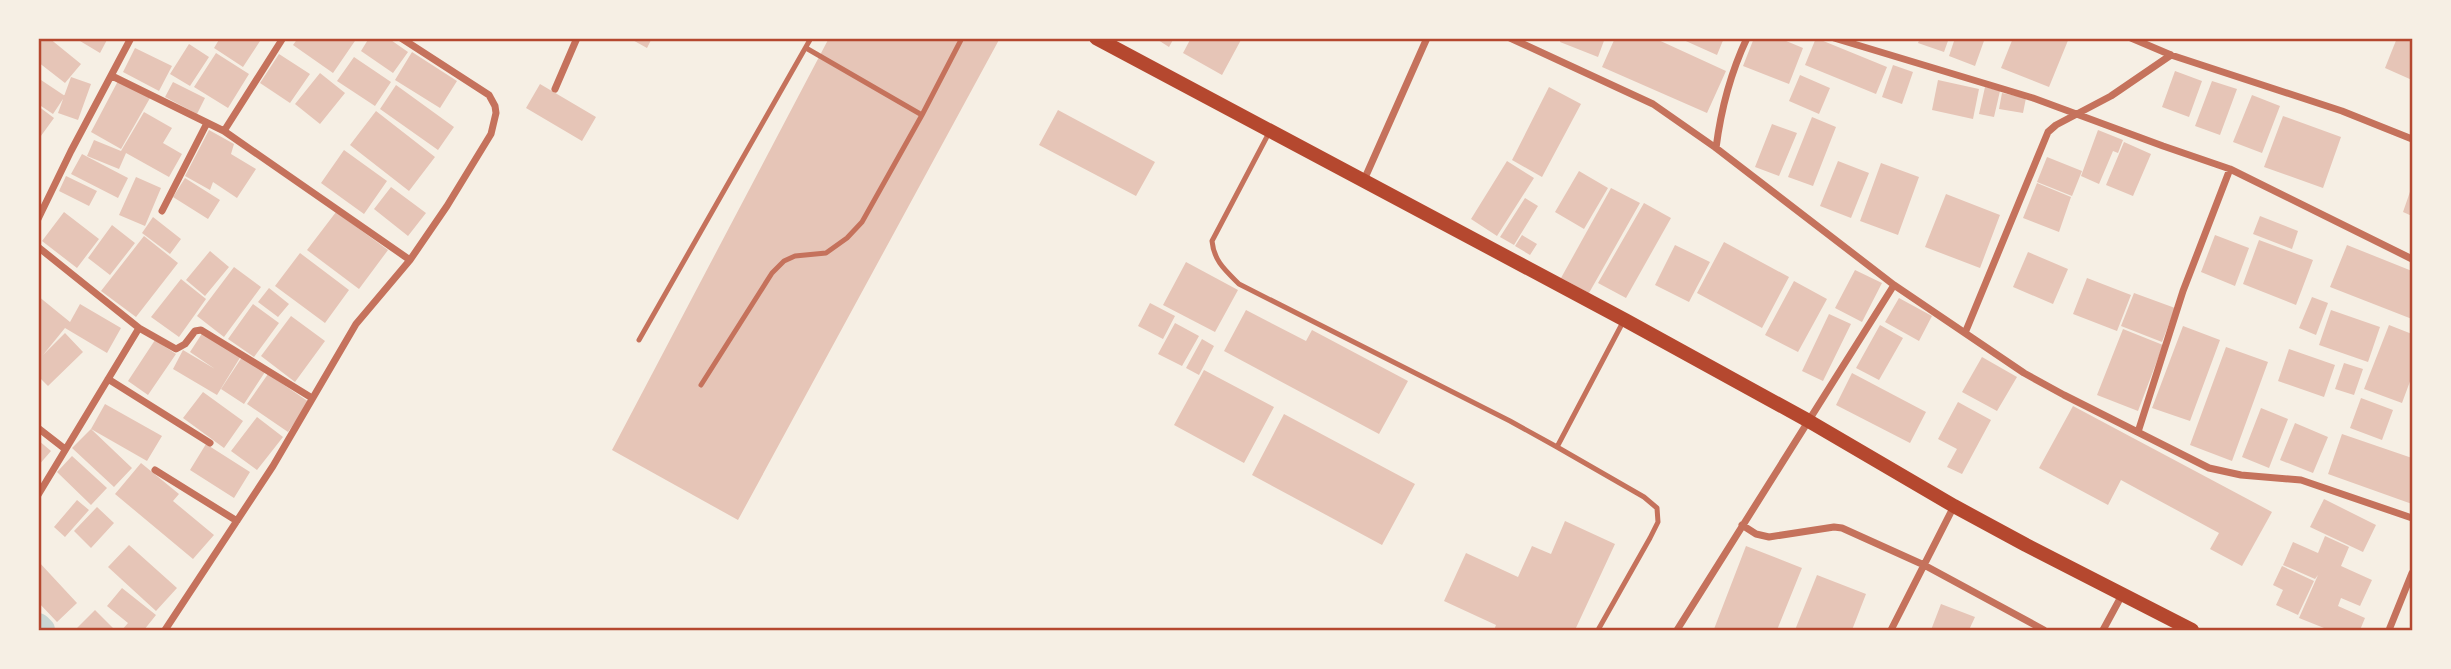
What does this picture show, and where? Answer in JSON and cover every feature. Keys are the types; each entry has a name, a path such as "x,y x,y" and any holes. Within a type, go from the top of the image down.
{"main road":[{"path":"1096,38 1625,320 1807,420 1954,506 2192,631"}],"street":[{"path":"38,219 131,38"},
{"path":"224,131 284,38"},
{"path":"165,631 273,466 356,324 410,260 491,134 496,113 489,95 401,38"},
{"path":"555,89 577,38"},
{"path":"1363,181 1427,38"},
{"path":"1510,38 1653,104 1716,148 1894,285 2024,373 2209,468 2241,475 2301,480 2413,518"},
{"path":"1716,148 1723,103 1735,64 1747,38"},
{"path":"1834,38 2033,97 2230,169 2413,259"},
{"path":"2134,39 2171,55 2342,111 2413,139"},
{"path":"1965,333 2048,132 2056,125 2111,96 2171,55"},
{"path":"112,76 224,131 410,260"},
{"path":"162,211 207,123"},
{"path":"2138,432 2183,291 2230,169"},
{"path":"38,247 139,328 176,348 185,344 195,331 201,330 313,398"},
{"path":"1677,631 1894,285"},
{"path":"38,495 139,328"},
{"path":"108,379 209,443"},
{"path":"38,428 65,449"},
{"path":"155,470 237,521"},
{"path":"1891,631 1954,506"},
{"path":"1742,525 1756,534 1769,537 1837,527 1924,565 2044,631"},
{"path":"2389,631 2413,573"},
{"path":"2104,631 2122,595"}],"lane":[{"path":"639,340 811,38"},
{"path":"701,385 772,272 784,261 795,256 826,253 847,238 862,222 962,38"},
{"path":"806,48 922,115"},
{"path":"1270,131 1212,241 1213,254 1221,267 1239,284 1510,421 1644,497 1657,508 1658,522 1598,631"},
{"path":"1557,447 1625,320"}],"building":[{"path":"38,38 49,38 81,64 65,83 38,62"},
{"path":"75,38 108,38 100,53"},
{"path":"220,38 262,38 243,67 214,48"},
{"path":"298,38 357,38 333,73 293,45"},
{"path":"369,38 388,38 408,52 393,73 361,51"},
{"path":"629,38 652,38 647,48"},
{"path":"829,38 1000,38 738,520 612,450"},
{"path":"1155,38 1174,38 1169,47"},
{"path":"1191,38 1242,38 1222,75 1183,53"},
{"path":"1561,38 1605,38 1598,57 1560,42"},
{"path":"1615,38 1654,38 1726,71 1707,113 1602,67"},
{"path":"1679,38 1724,38 1717,55"},
{"path":"1754,38 1779,38 1803,48 1789,84 1743,66"},
{"path":"1816,38 1887,67 1876,94 1805,65"},
{"path":"1920,38 1949,38 1944,52 1918,43"},
{"path":"1955,38 1985,38 1975,66 1949,56"},
{"path":"2013,38 2069,38 2049,87 2001,68"},
{"path":"2397,38 2412,40 2412,80 2385,68"},
{"path":"189,44 209,57 190,86 170,74"},
{"path":"135,48 172,66 159,91 123,72"},
{"path":"412,52 457,81 440,108 395,80"},
{"path":"216,53 249,74 228,108 194,87"},
{"path":"279,54 310,74 290,103 260,83"},
{"path":"354,57 391,82 375,106 337,81"},
{"path":"1893,65 1913,72 1902,104 1882,97"},
{"path":"2175,71 2202,81 2189,117 2162,107"},
{"path":"320,73 345,93 320,124 295,104"},
{"path":"1800,75 1830,88 1819,114 1789,101"},
{"path":"71,77 91,84 78,120 58,113"},
{"path":"38,78 65,96 53,114 38,104"},
{"path":"1938,80 1979,89 1973,119 1932,110"},
{"path":"118,81 150,98 121,149 91,132"},
{"path":"2212,81 2237,89 2220,135 2195,126"},
{"path":"173,82 205,98 197,114 165,97"},
{"path":"540,84 596,117 582,141 526,108"},
{"path":"396,85 454,127 438,150 380,109"},
{"path":"1549,87 1581,104 1542,177 1512,160"},
{"path":"1985,87 2000,91 1994,117 1979,114"},
{"path":"2002,93 2026,98 2023,113 1999,109"},
{"path":"2252,95 2280,106 2262,153 2233,142"},
{"path":"38,106 54,118 38,140"},
{"path":"1058,110 1155,162 1136,196 1039,145"},
{"path":"376,111 435,157 409,191 350,145"},
{"path":"144,112 172,128 163,143 182,154 169,177 126,153 119,169 87,156 94,140 121,151"},
{"path":"2283,116 2341,137 2323,188 2264,167"},
{"path":"1812,117 1836,127 1813,186 1788,177"},
{"path":"1772,124 1797,133 1779,176 1755,167"},
{"path":"209,130 234,144 231,154 256,169 237,198 213,182 210,190 185,176"},
{"path":"2098,130 2123,140 2118,153 2113,151 2099,184 2081,176"},
{"path":"2124,142 2151,154 2133,196 2106,185"},
{"path":"344,150 387,181 364,214 321,183"},
{"path":"82,154 128,178 118,198 71,174"},
{"path":"2047,157 2082,171 2072,196 2037,182"},
{"path":"1507,161 1534,178 1497,236 1471,219"},
{"path":"1838,161 1869,173 1851,218 1820,206"},
{"path":"1881,163 1919,177 1898,235 1860,221"},
{"path":"1579,171 1608,188 1584,229 1555,212"},
{"path":"66,176 97,191 89,206 59,191"},
{"path":"136,177 161,188 145,226 119,215"},
{"path":"185,178 220,200 208,219 173,197"},
{"path":"2037,183 2071,197 2059,232 2023,218"},
{"path":"2412,186 2412,216 2403,212"},
{"path":"391,187 426,213 408,236 374,209"},
{"path":"1611,188 1640,203 1589,293 1561,278"},
{"path":"1946,194 2000,215 1980,268 1925,247"},
{"path":"1525,198 1538,206 1514,245 1500,237"},
{"path":"1644,203 1671,218 1626,298 1598,283"},
{"path":"64,212 99,239 77,268 42,241"},
{"path":"336,212 388,250 359,289 307,250"},
{"path":"2260,216 2298,231 2292,249 2253,234"},
{"path":"153,217 181,239 170,254 142,233"},
{"path":"112,225 135,243 110,275 88,258"},
{"path":"1522,235 1537,244 1530,255 1515,246"},
{"path":"2215,235 2249,248 2235,286 2201,272"},
{"path":"144,236 178,263 136,317 101,291"},
{"path":"2259,240 2313,260 2296,305 2243,284"},
{"path":"1724,242 1789,277 1762,328 1697,293"},
{"path":"1675,245 1710,262 1689,302 1655,285"},
{"path":"2347,245 2412,271 2412,319 2330,287"},
{"path":"210,251 229,267 205,296 186,280"},
{"path":"2028,252 2068,269 2053,304 2013,287"},
{"path":"300,253 349,290 325,323 275,286"},
{"path":"1186,262 1238,290 1215,332 1163,305"},
{"path":"234,267 261,287 224,337 197,316"},
{"path":"1855,270 1882,283 1862,322 1835,308"},
{"path":"2087,278 2131,295 2117,331 2073,314"},
{"path":"181,279 206,299 179,337 151,317"},
{"path":"1794,281 1827,299 1798,352 1765,335"},
{"path":"269,288 289,304 278,317 258,302"},
{"path":"2134,293 2175,308 2162,342 2121,326"},
{"path":"38,296 70,322 80,304 121,328 107,353 65,328 43,355 65,333 83,352 48,386 38,376"},
{"path":"2312,297 2328,303 2316,335 2299,328"},
{"path":"1899,298 1932,316 1919,341 1885,322"},
{"path":"1150,303 1175,316 1163,339 1138,326"},
{"path":"253,304 279,323 254,357 228,339"},
{"path":"1246,310 1306,341 1312,330 1408,381 1379,434 1224,351"},
{"path":"2331,310 2380,327 2368,362 2319,345"},
{"path":"1829,314 1851,324 1823,381 1802,371"},
{"path":"291,316 325,341 295,382 261,356"},
{"path":"1175,323 1199,336 1182,366 1158,354"},
{"path":"1880,325 1903,338 1879,380 1856,368"},
{"path":"2389,325 2412,334 2412,376 2402,403 2364,389"},
{"path":"2183,326 2220,340 2190,421 2152,408"},
{"path":"2123,329 2163,345 2138,411 2097,395"},
{"path":"203,332 241,356 217,395 173,369 183,350 215,369 190,352"},
{"path":"1202,339 1214,346 1199,375 1186,368"},
{"path":"155,340 176,354 148,395 128,381"},
{"path":"2226,347 2268,362 2232,461 2190,445"},
{"path":"2289,349 2335,365 2324,397 2278,381"},
{"path":"242,357 265,372 244,404 221,389"},
{"path":"1982,357 2017,377 1997,411 1962,392"},
{"path":"2344,363 2363,369 2354,395 2335,389"},
{"path":"1204,370 1274,407 1244,463 1174,425"},
{"path":"1852,373 1926,412 1910,443 1836,405"},
{"path":"268,374 309,402 288,432 247,404"},
{"path":"203,392 243,421 224,448 183,418"},
{"path":"2361,398 2393,410 2382,440 2350,428"},
{"path":"1958,402 1991,420 1962,474 1947,467 1957,449 1938,439"},
{"path":"105,404 162,436 147,461 91,429"},
{"path":"2073,406 2272,512 2242,566 2210,549 2219,533 2121,480 2108,505 2039,468"},
{"path":"2261,408 2288,419 2269,468 2242,457"},
{"path":"1284,414 1415,484 1382,545 1252,475"},
{"path":"257,417 283,437 257,470 231,451"},
{"path":"2295,423 2328,437 2313,473 2280,460"},
{"path":"91,429 132,468 114,487 72,448"},
{"path":"2342,434 2412,458 2412,504 2328,474"},
{"path":"38,440 51,451 38,466"},
{"path":"206,444 250,472 234,498 190,470"},
{"path":"72,456 107,488 91,505 57,472"},
{"path":"141,463 179,494 173,501 214,535 193,559 115,494"},
{"path":"2324,499 2376,525 2363,552 2310,527"},
{"path":"77,500 89,510 65,537 54,527"},
{"path":"97,507 114,523 91,548 74,531"},
{"path":"1565,521 1615,544 1575,630 1494,630 1496,625 1444,601 1466,553 1518,577 1532,546 1551,554"},
{"path":"2325,536 2349,547 2341,566 2372,580 2360,606 2341,598 2338,606 2365,618 2360,630 2329,630 2299,618 2318,575 2315,579 2283,565 2293,542 2318,553"},
{"path":"129,545 177,588 156,611 108,567"},
{"path":"1746,546 1802,568 1777,630 1714,629"},
{"path":"38,561 77,603 57,622 38,602"},
{"path":"2282,566 2314,581 2298,615 2276,605 2283,590 2273,585"},
{"path":"1817,575 1866,594 1852,630 1795,630"},
{"path":"122,588 156,615 144,630 122,630 128,623 107,606"},
{"path":"1941,604 1975,617 1969,630 1931,630"},
{"path":"95,610 113,628 111,630 75,630"}],"waterway":[{"path":"38,626 42,630"}]}
